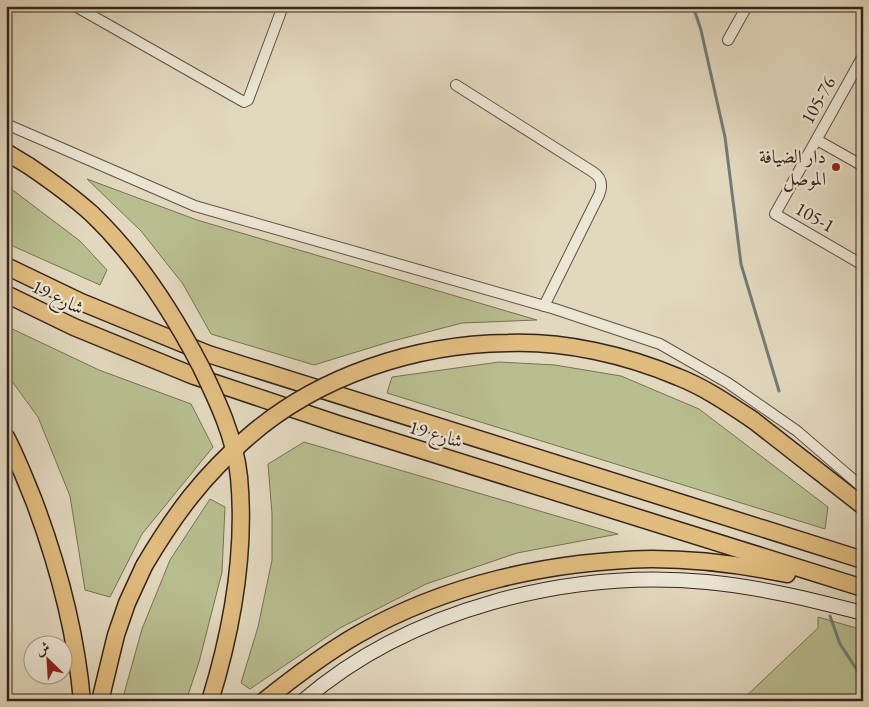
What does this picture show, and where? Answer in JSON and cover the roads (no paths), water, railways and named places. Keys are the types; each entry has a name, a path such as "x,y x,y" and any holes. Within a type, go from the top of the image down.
{"highway":[{"path":"6,152 62,189 92,214 119,242 142,270 165,304 183,334 222,412 231,437 239,476 241,515 238,558 227,636 210,701"},
{"name":"شارع 19","path":"6,266 81,302 208,354 863,560"},
{"name":"شارع 19","path":"6,294 74,327 194,376 348,427 861,588"},
{"path":"100,701 116,635 127,603 148,559 165,530 187,499 215,468 248,437 270,420 334,381 369,368 440,350 508,342 536,343 596,352 654,368 707,391 753,420 863,506"},
{"path":"6,438 25,479 53,555 72,630 82,701"},
{"path":"264,701 325,655 380,624 430,601 510,576 578,564 654,559 732,565 861,588"}],"main road":[{"path":"303,701 337,674 407,634 485,604 572,584 619,580 707,582 795,596 863,613"}],"street":[{"path":"75,6 244,102 248,100 282,6"},
{"path":"728,40 747,6"},
{"name":"105-76","path":"775,214 817,140 859,73 863,56"},
{"path":"456,85 593,172 600,180 601,190 544,306"},
{"path":"6,124 195,206 544,306 660,344 728,382 797,431 863,488"},
{"path":"817,140 863,166"},
{"name":"105-1","path":"775,214 863,265"}],"waterway":[{"path":"693,6 701,30 725,137 741,264 779,391"},
{"path":"830,616 840,644 863,679"}],"place":[{"name":"دار الضيافة الموصل","path":"836,167"}]}
